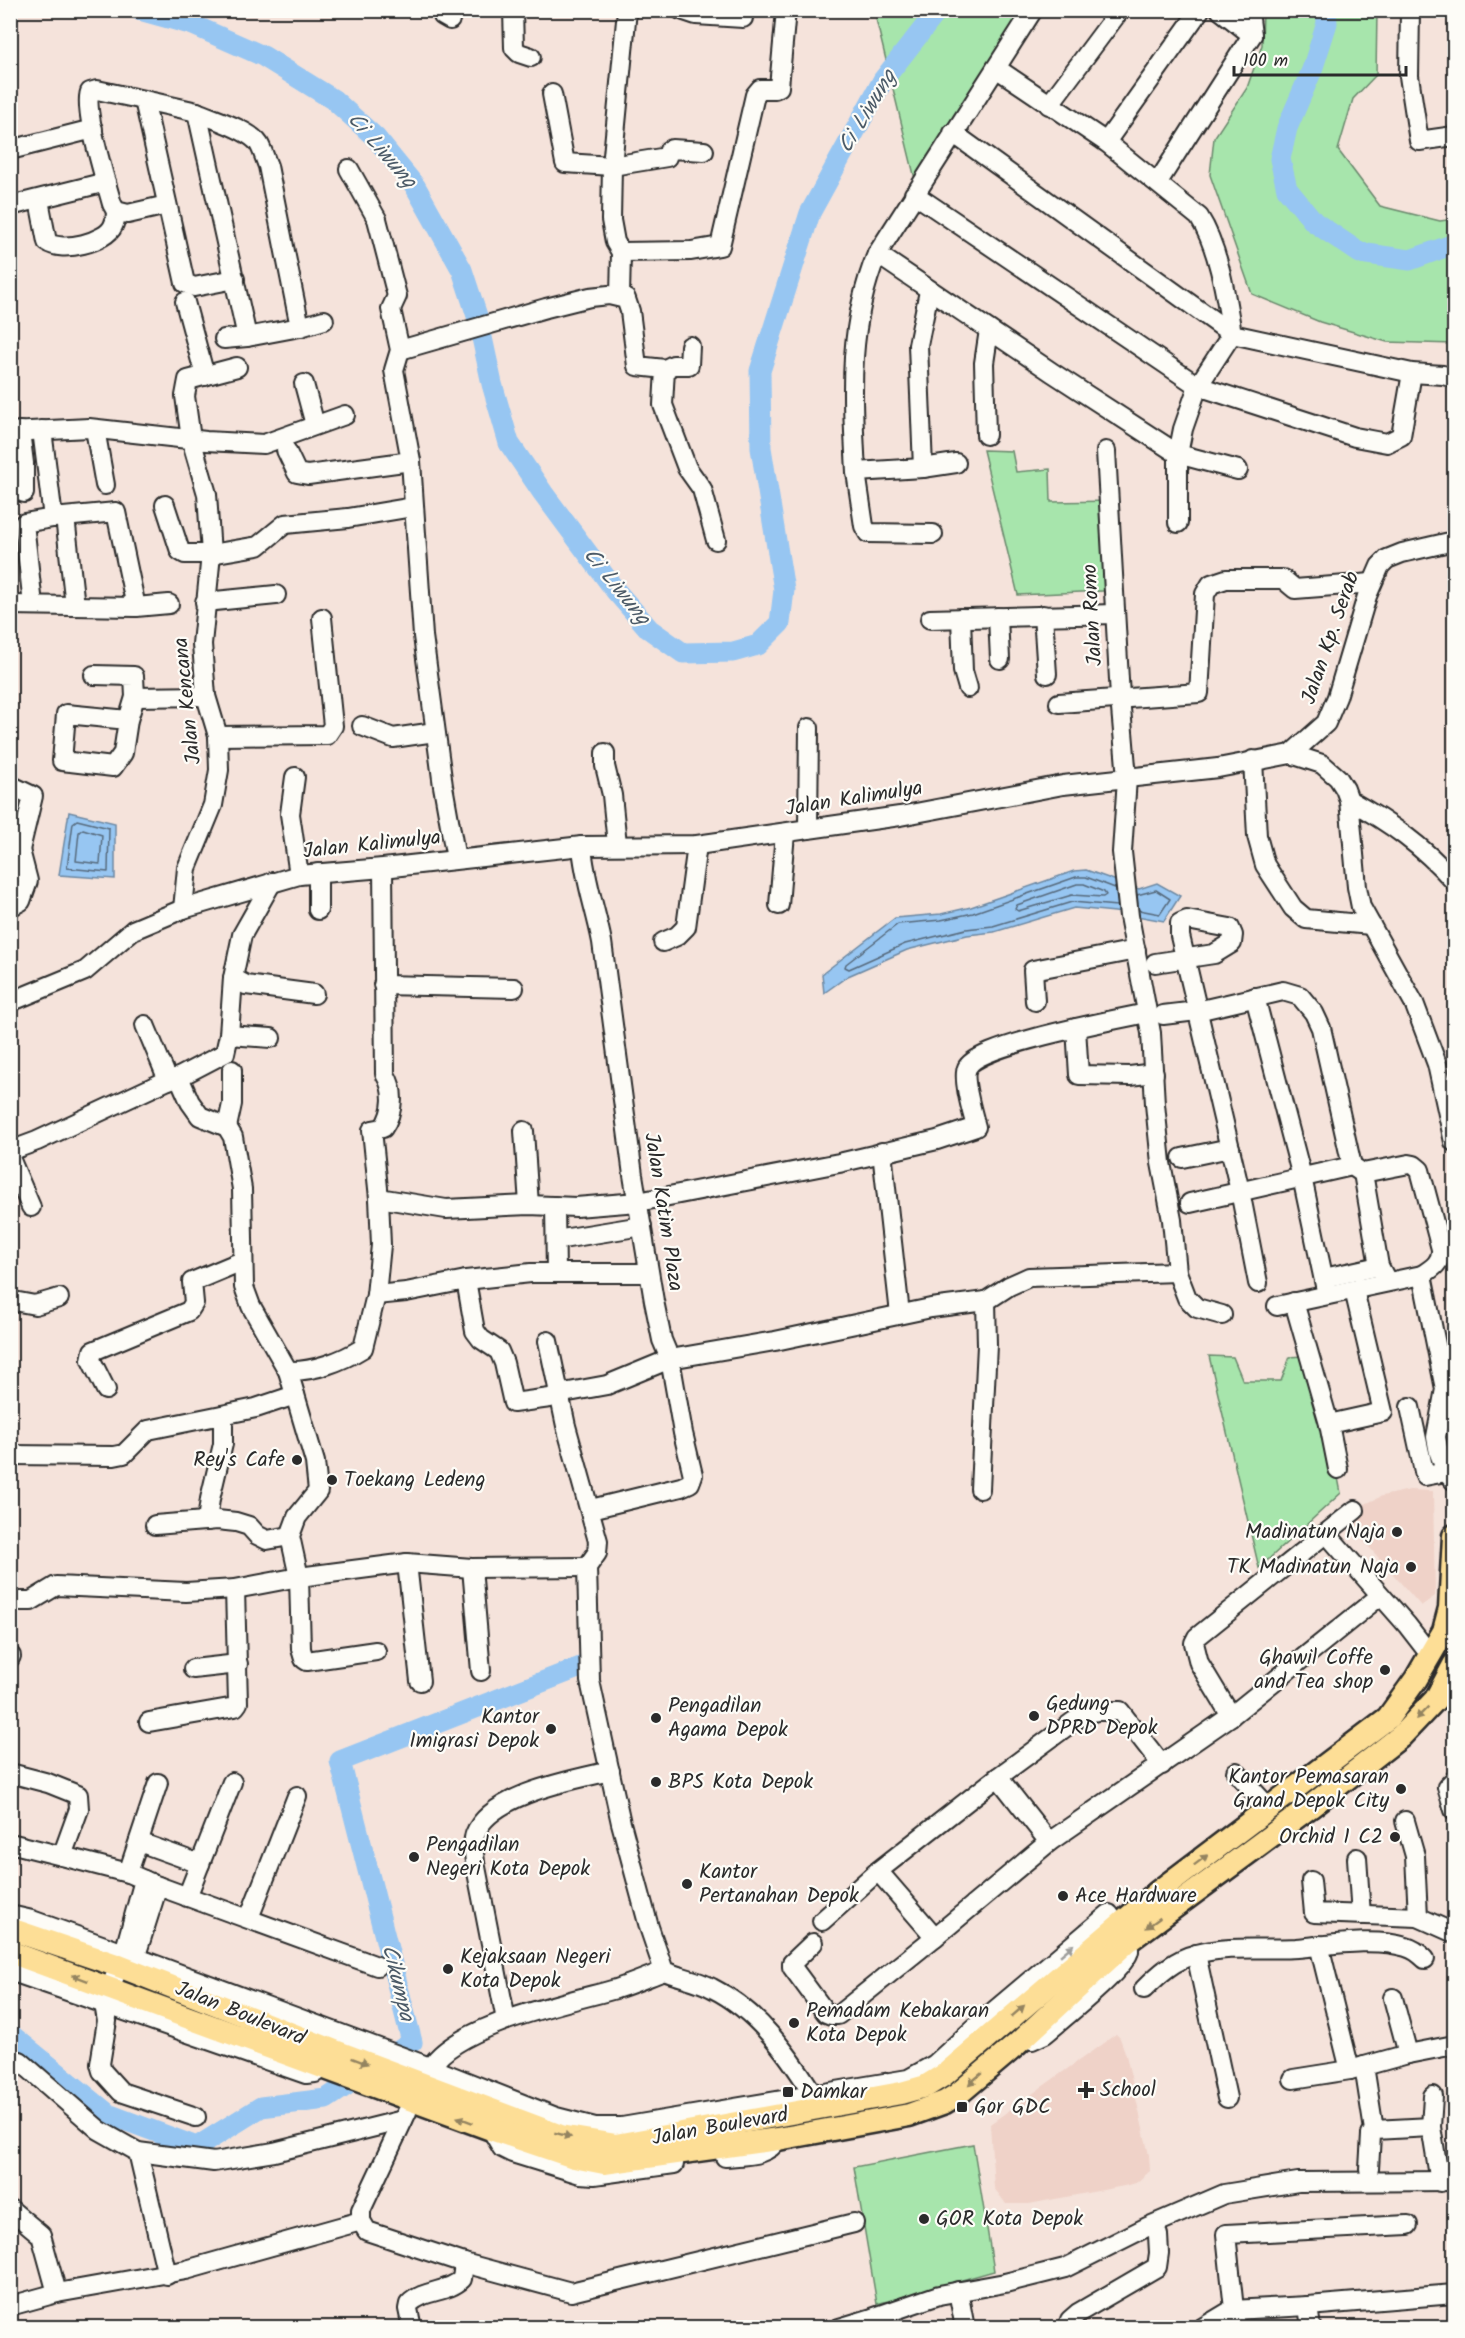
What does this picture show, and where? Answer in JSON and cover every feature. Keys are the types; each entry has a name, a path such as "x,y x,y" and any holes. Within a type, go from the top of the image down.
{"main road":[{"name":"Jalan Boulevard","path":"10,1952 111,2002 174,2013 561,2136 616,2145 818,2101 850,2103 926,2086 944,2075 1118,1928 1269,1808 1388,1718 1431,1656 1444,1631 1450,1608 1455,1536"},
{"name":"Jalan Boulevard","path":"10,1929 127,1962 329,2062 408,2110 491,2129 574,2157 604,2163 778,2139 858,2125 909,2115 945,2102 958,2094 1023,2038 1118,1928 1310,1807 1401,1736 1436,1699 1452,1675"},
{"path":"850,2103 858,2125"}],"street":[{"path":"513,10 514,48 519,53 531,57"},
{"path":"620,296 621,252 615,242 611,220 612,166 627,10"},
{"path":"681,10 696,15 743,18"},
{"path":"621,252 691,251 720,246 755,95 760,89 779,87 786,10"},
{"path":"933,534 868,533 864,526 856,472 852,391 855,330 868,276 876,254 1032,10"},
{"path":"1049,105 1120,10"},
{"path":"1106,142 1200,10"},
{"path":"1220,10 1252,35"},
{"path":"1158,182 1252,35 1249,10"},
{"path":"1410,10 1409,76 1419,141 1455,136"},
{"path":"996,68 1106,142 1193,211 1206,228 1214,251 1232,334 1198,386 1183,429 1178,454 1178,523"},
{"path":"39,200 47,242 54,247 75,248 106,234 113,227 116,211 112,204 93,129 88,97 90,92 97,90 197,112 246,133 254,138 262,150 268,166 300,327"},
{"path":"552,94 565,163 612,166 667,157 669,150 672,149 704,151"},
{"path":"144,100 185,283 194,287 235,279"},
{"path":"197,112 247,337"},
{"path":"10,150 93,129"},
{"path":"953,133 1232,334 1412,373 1455,378"},
{"path":"349,169 377,219 397,296 392,309 400,350 394,370 411,461 423,636 435,732 456,859"},
{"path":"10,206 106,182"},
{"path":"914,194 1198,386 1355,437 1387,443 1401,436 1412,373"},
{"path":"116,211 128,213 168,205"},
{"path":"876,254 1178,454 1238,470"},
{"path":"923,468 918,345 929,291"},
{"path":"400,350 590,297 609,295 626,299 630,310 637,366 664,369 673,364 689,365 690,346"},
{"path":"185,302 205,376 237,367"},
{"path":"224,339 300,327 324,320"},
{"path":"986,435 984,363 989,330"},
{"path":"664,369 663,405 687,468 702,489 716,540"},
{"name":"Jalan Kencana","path":"183,909 187,868 213,805 219,770 218,736 206,696 202,644 211,554 207,494 191,439 185,396 188,380 205,376"},
{"path":"304,384 315,426"},
{"path":"24,493 24,463 15,432 95,429 264,444 345,415"},
{"path":"95,429 105,485"},
{"path":"42,430 75,606"},
{"path":"286,450 297,473 308,475 411,461"},
{"name":"Jalan Romo","path":"1106,451 1127,778 1122,852 1129,916 1136,950 1155,1014 1151,1033 1161,1163 1178,1272 1187,1298 1197,1308 1222,1315"},
{"path":"856,472 923,468 956,463"},
{"path":"165,505 180,551 185,555 211,554 258,546 285,524 348,518 413,507"},
{"path":"33,605 24,523 113,511 118,514 136,607"},
{"name":"Jalan Kp. Serab","path":"1291,754 1326,723 1337,697 1372,583 1380,566 1387,559 1425,547 1455,541"},
{"path":"1059,703 1199,693 1205,594 1211,584 1226,579 1283,579 1295,589 1372,583"},
{"path":"205,602 276,596"},
{"path":"10,605 136,607 169,604"},
{"path":"930,620 1115,614"},
{"path":"1043,615 1047,674"},
{"path":"998,617 1000,659"},
{"path":"218,736 327,735 333,726 322,618"},
{"path":"961,618 963,671 968,688"},
{"path":"94,675 134,676 135,697 128,720"},
{"path":"135,697 206,696"},
{"path":"362,726 393,738 435,732"},
{"path":"808,829 809,728"},
{"path":"605,753 604,766 612,795 617,844"},
{"name":"Jalan Kalimulya","path":"10,1002 85,971 133,930 183,909 298,875 582,846 697,845 900,816 1063,784 1218,768 1291,754 1322,764 1338,778 1345,789 1349,800 1361,907 1414,1003 1437,1064 1455,1142"},
{"path":"1253,760 1257,836 1265,865 1293,908 1306,919 1371,925"},
{"path":"295,777 290,814 298,875"},
{"path":"10,785 33,796 20,850 10,878"},
{"path":"1349,800 1391,824 1439,863 1455,881"},
{"path":"779,905 785,833"},
{"path":"663,942 677,936 686,927 697,845"},
{"name":"Jalan Katim Plaza","path":"582,846 583,862 602,942 650,1272 662,1340 670,1359 693,1475 690,1483 681,1487 591,1509"},
{"path":"10,907 21,901 28,881 20,850"},
{"path":"288,1371 300,1371 348,1357 363,1348 376,1295 381,1245 372,1130 383,1128 390,1117 392,1085 385,1074 384,868"},
{"path":"318,873 318,910"},
{"path":"10,1151 37,1141 225,1053 229,1035 233,978 242,935 272,882"},
{"path":"1035,1001 1033,970 1136,950"},
{"path":"1155,963 1185,957 1240,1191 1258,1283"},
{"path":"233,978 246,984 314,994"},
{"path":"383,985 514,988"},
{"path":"379,1198 446,1209 529,1205 576,1207 638,1202 839,1163 937,1140 976,1127 965,1074 968,1065 978,1058 1005,1047 1076,1028 1155,1014 1197,1011 1283,991 1300,996 1314,1012 1321,1028 1383,1274"},
{"path":"1255,997 1302,1177 1326,1286"},
{"path":"145,1025 174,1078 200,1116 227,1127 233,1137 242,1189 244,1287 250,1306 288,1371 315,1462 318,1491 297,1517 290,1536 299,1577 301,1649 304,1659 307,1661 376,1651"},
{"path":"1076,1028 1079,1075 1130,1076 1154,1073"},
{"path":"229,1035 271,1038"},
{"path":"227,1127 232,1104 232,1070"},
{"path":"1445,1093 1455,1110"},
{"path":"524,1131 529,1205"},
{"path":"1182,1158 1230,1148"},
{"path":"882,1152 900,1314"},
{"path":"10,1158 31,1207"},
{"path":"1190,1203 1302,1177 1409,1164 1419,1170 1441,1249 1442,1256 1436,1265 1422,1275 1383,1274 1326,1286 1286,1304 1329,1424 1338,1469"},
{"path":"555,1206 556,1273"},
{"path":"556,1240 642,1226"},
{"path":"106,1390 91,1360 93,1351 189,1311 194,1303 192,1282 242,1261"},
{"path":"376,1295 406,1292 466,1280 531,1273 650,1272"},
{"path":"466,1280 475,1331 481,1339 499,1351 513,1403 550,1398 558,1394 607,1385 670,1359 775,1341 900,1314 986,1301 1009,1286 1029,1277 1178,1272"},
{"path":"1326,1286 1354,1290 1383,1274"},
{"path":"1410,1407 1425,1476 1450,1477 1439,1453 1436,1437 1445,1389 1422,1275"},
{"path":"1354,1290 1383,1412"},
{"path":"10,1304 19,1302 35,1305 59,1298"},
{"path":"980,1489 987,1345 986,1301"},
{"path":"548,1341 558,1394 598,1541 597,1553 587,1567 590,1681 621,1823 646,1918 664,1971"},
{"path":"10,1455 114,1456 124,1454 148,1430 256,1408 295,1395"},
{"path":"1329,1424 1442,1399"},
{"path":"207,1521 223,1444 223,1415"},
{"path":"1231,1716 1199,1663 1194,1643 1197,1637 1355,1510"},
{"path":"155,1525 207,1521 236,1522 249,1526 257,1535 267,1540 290,1536"},
{"path":"1326,1533 1407,1625 1431,1656"},
{"path":"10,1601 31,1601 56,1586 186,1592 235,1589 299,1577 407,1563 472,1568 587,1567"},
{"path":"407,1563 420,1681"},
{"path":"472,1568 481,1671"},
{"path":"149,1722 235,1707 238,1703 235,1589"},
{"path":"813,1943 792,1963 792,1967 826,2013 831,2016 838,2015 1049,1842 1231,1716 1380,1596"},
{"path":"193,1669 238,1664"},
{"path":"822,1921 879,1871 998,1777 1085,1714 1108,1710 1120,1711 1162,1765"},
{"path":"506,2019 474,1862 474,1837 481,1822 506,1804 553,1785 610,1771"},
{"path":"1236,1772 1269,1808"},
{"path":"10,1773 48,1783 78,1795 78,1809 62,1856"},
{"path":"998,1777 1049,1842"},
{"path":"1455,1780 1447,1787 1455,1810"},
{"path":"187,1897 232,1782"},
{"path":"158,1783 139,1842 143,1880 140,1921 111,2002 100,2064 102,2072 121,2092 195,2117"},
{"path":"249,1918 297,1796"},
{"path":"1405,1821 1415,1856 1418,1917"},
{"path":"139,1842 200,1864"},
{"path":"10,1843 143,1880 377,1966"},
{"path":"1357,1858 1361,1916"},
{"path":"879,1871 935,1937"},
{"path":"1311,1881 1314,1913 1418,1917 1455,1932"},
{"path":"10,1915 127,1962 431,2067 556,2117 595,2127 622,2127 818,2101 908,2079 935,2064 981,2022 1118,1928"},
{"path":"1144,1989 1165,1968 1196,1954 1348,1942 1406,1946 1425,1959"},
{"path":"1319,1945 1374,2130 1371,2135 1369,2169"},
{"path":"1196,1954 1227,2098"},
{"path":"10,1971 111,2002"},
{"path":"431,2067 436,2058 455,2045 506,2019 619,1988 664,1971 712,1988 735,2003 781,2047 799,2070 818,2101"},
{"path":"1393,1998 1408,2054"},
{"path":"1293,2079 1357,2068 1408,2054 1455,2045"},
{"path":"10,2058 20,2061 99,2130 138,2152 214,2162 274,2152 408,2110"},
{"path":"839,2328 897,2319 958,2291 1005,2283 1065,2268 1147,2227 1224,2194 1299,2182 1447,2182 1431,2127 1433,2096"},
{"path":"408,2110 361,2210 361,2221 367,2231 464,2263 571,2292 854,2223"},
{"path":"1374,2130 1431,2127"},
{"path":"138,2152 167,2275"},
{"path":"10,2209 41,2235 57,2293"},
{"path":"10,2306 57,2293 167,2275 361,2221"},
{"path":"1234,2319 1226,2226 1408,2225"},
{"path":"1067,2328 1070,2320 1078,2313 1157,2267 1158,2235"},
{"path":"412,2328 408,2309 410,2304 429,2292 457,2285 462,2280 464,2263"},
{"path":"958,2291 965,2328"},
{"path":"1202,2328 1234,2319 1308,2306 1455,2294"},
{"path":"1308,2306 1311,2328"}],"shaded area":[{"name":"TK Madinatun Naja","path":"1410,1490 1433,1491 1435,1596 1421,1606 1362,1539 1356,1525 1359,1507 1382,1496"},
{"name":"School","path":"1116,2034 1120,2038 1126,2055 1149,2155 1150,2171 1136,2183 1124,2186 1029,2204 1006,2204 994,2188 990,2124"}],"green space":[{"path":"879,11 1026,11 915,179 876,19"},
{"path":"1263,11 1377,11 1376,75 1353,99 1338,150 1380,206 1440,221 1454,219 1454,344 1387,342 1320,322 1252,294 1210,175 1214,138 1247,88 1262,45"},
{"path":"983,450 1012,451 1016,472 1050,469 1051,502 1114,501 1123,590 1018,595"},
{"path":"1314,1355 1341,1493 1259,1568 1209,1356 1233,1357 1243,1381 1281,1381 1290,1357"},
{"name":"GOR Kota Depok","path":"973,2144 994,2271 877,2304 854,2167"}],"water":[{"path":"69,812 115,823 115,879 59,875"},
{"path":"1086,870 1139,889 1157,883 1180,896 1164,921 1115,912 1074,908 994,932 967,935 907,950 848,976 824,993 822,974 895,918 941,914 971,907 1074,871"}],"waterway":[{"name":"Ci Liwung","path":"139,10 193,25 263,56 334,100 376,138 415,186 462,270 478,319 492,384 509,443 615,590 649,629 683,653 733,652 758,645 780,623 784,590 761,448 760,371 810,213 883,80 938,10"},
{"name":"Ci Liwung","path":"1326,10 1327,23 1312,70 1287,128 1280,159 1287,189 1314,222 1360,253 1410,260 1454,244"},
{"name":"Cikumpa","path":"10,2034 108,2114 197,2147 261,2107 326,2099 412,2042 340,1761 583,1666"}],"place":[{"name":"Rey's Cafe","path":"297,1460"},
{"name":"Toekang Ledeng","path":"332,1480"},
{"name":"Madinatun Naja","path":"1397,1532"},
{"name":"TK Madinatun Naja","path":"1411,1567"},
{"name":"Ghawil Coffe and Tea shop","path":"1385,1670"},
{"name":"Gedung DPRD Depok","path":"1034,1716"},
{"name":"Pengadilan Agama Depok","path":"656,1718"},
{"name":"Kantor Imigrasi Depok","path":"551,1729"},
{"name":"BPS Kota Depok","path":"656,1782"},
{"name":"Kantor Pemasaran Grand Depok City","path":"1401,1789"},
{"name":"Orchid 1 C2","path":"1395,1837"},
{"name":"Pengadilan Negeri Kota Depok","path":"414,1857"},
{"name":"Kantor Pertanahan Depok","path":"687,1884"},
{"name":"Ace Hardware","path":"1063,1896"},
{"name":"Kejaksaan Negeri Kota Depok","path":"448,1969"},
{"name":"Pemadam Kebakaran Kota Depok","path":"794,2023"},
{"name":"School","path":"1086,2090"},
{"name":"Damkar","path":"788,2092"},
{"name":"Gor GDC","path":"962,2107"},
{"name":"GOR Kota Depok","path":"924,2219"}]}
